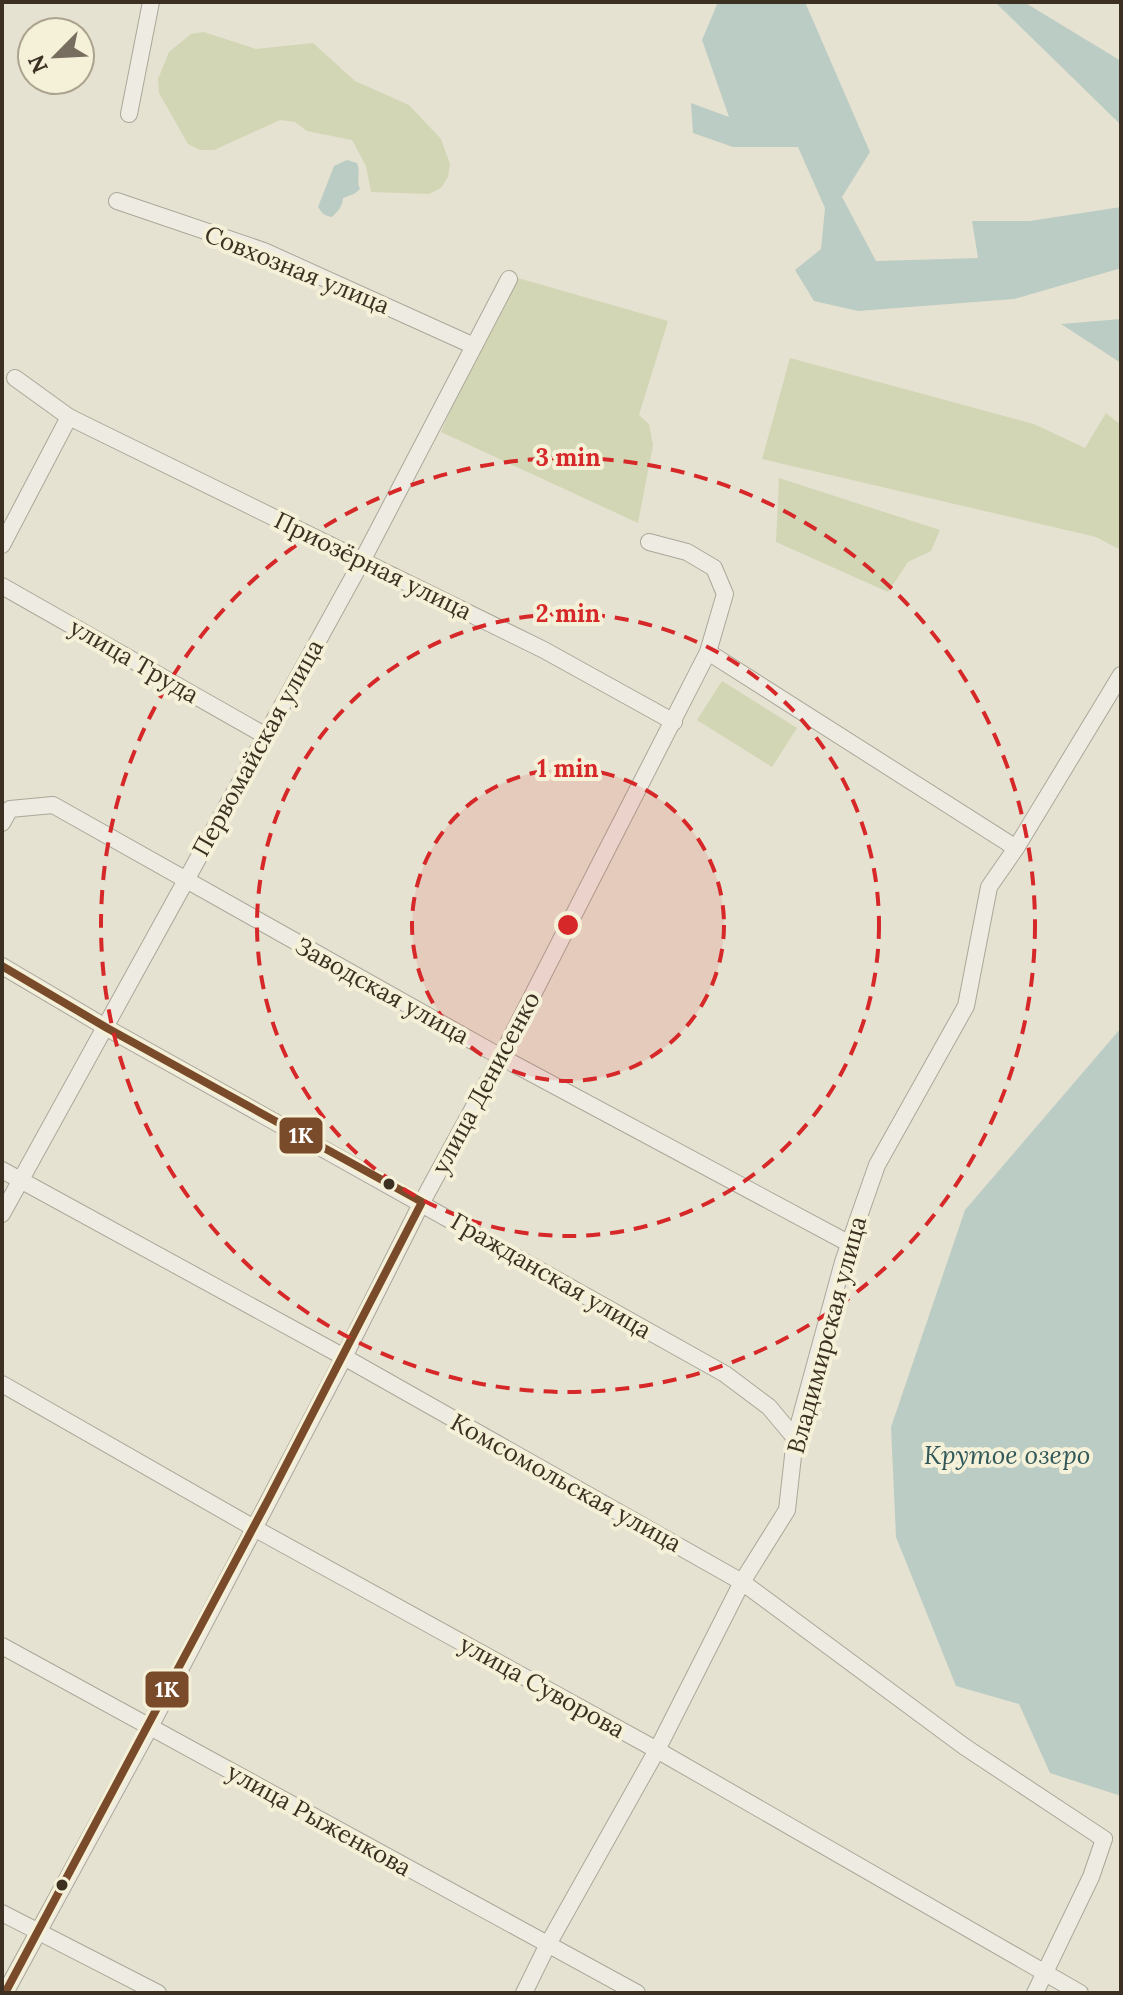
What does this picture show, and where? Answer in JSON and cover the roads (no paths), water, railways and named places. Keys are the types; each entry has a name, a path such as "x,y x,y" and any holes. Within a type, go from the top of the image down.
{"street":[{"path":"129,114 151,2"},
{"name":"Совхозная улица","path":"117,201 264,251 474,346"},
{"name":"Первомайская улица","path":"2,1214 362,561 509,279"},
{"name":"Приозёрная улица","path":"15,378 69,417 544,650 674,722"},
{"path":"2,545 69,417"},
{"name":"улица Денисенко","path":"5,1993 150,1727 344,1357 708,652 725,594 714,568 687,552 649,542"},
{"name":"улица Труда","path":"2,586 266,736"},
{"path":"708,652 1016,848"},
{"name":"Владимирская улица","path":"524,1993 657,1750 742,1582 787,1510 795,1438 850,1244 877,1165 966,1006 989,887 1121,675"},
{"name":"Заводская улица","path":"2,823 10,809 53,805 501,1057 850,1244"},
{"name":"Гражданская улица","path":"2,966 725,1374 769,1407 795,1438"},
{"name":"Комсомольская улица","path":"2,1170 344,1357 742,1582 965,1747 1104,1839 1091,1877 1046,1974"},
{"name":"улица Суворова","path":"2,1384 254,1528 657,1750 1080,1993"},
{"name":"улица Рыженкова","path":"2,1646 637,1993"},
{"path":"2,1913 158,1993"},
{"path":"1035,1993 1046,1974"}],"water":[{"path":"718,2 805,2 870,152 842,197 876,261 978,258 972,221 1030,221 1121,207 1121,270 1014,299 858,311 814,301 795,270 821,249 825,208 798,147 733,147 693,133 691,103 729,117 702,40"},
{"path":"995,2 1024,2 1121,61 1121,125"},
{"path":"347,160 357,163 360,189 343,198 340,208 332,217 327,216 318,207 334,166"},
{"path":"1121,319 1121,363 1061,324"},
{"name":"Крутое озеро","path":"1121,1028 1121,1796 1050,1773 1019,1704 956,1686 896,1537 891,1427 965,1210"}]}
